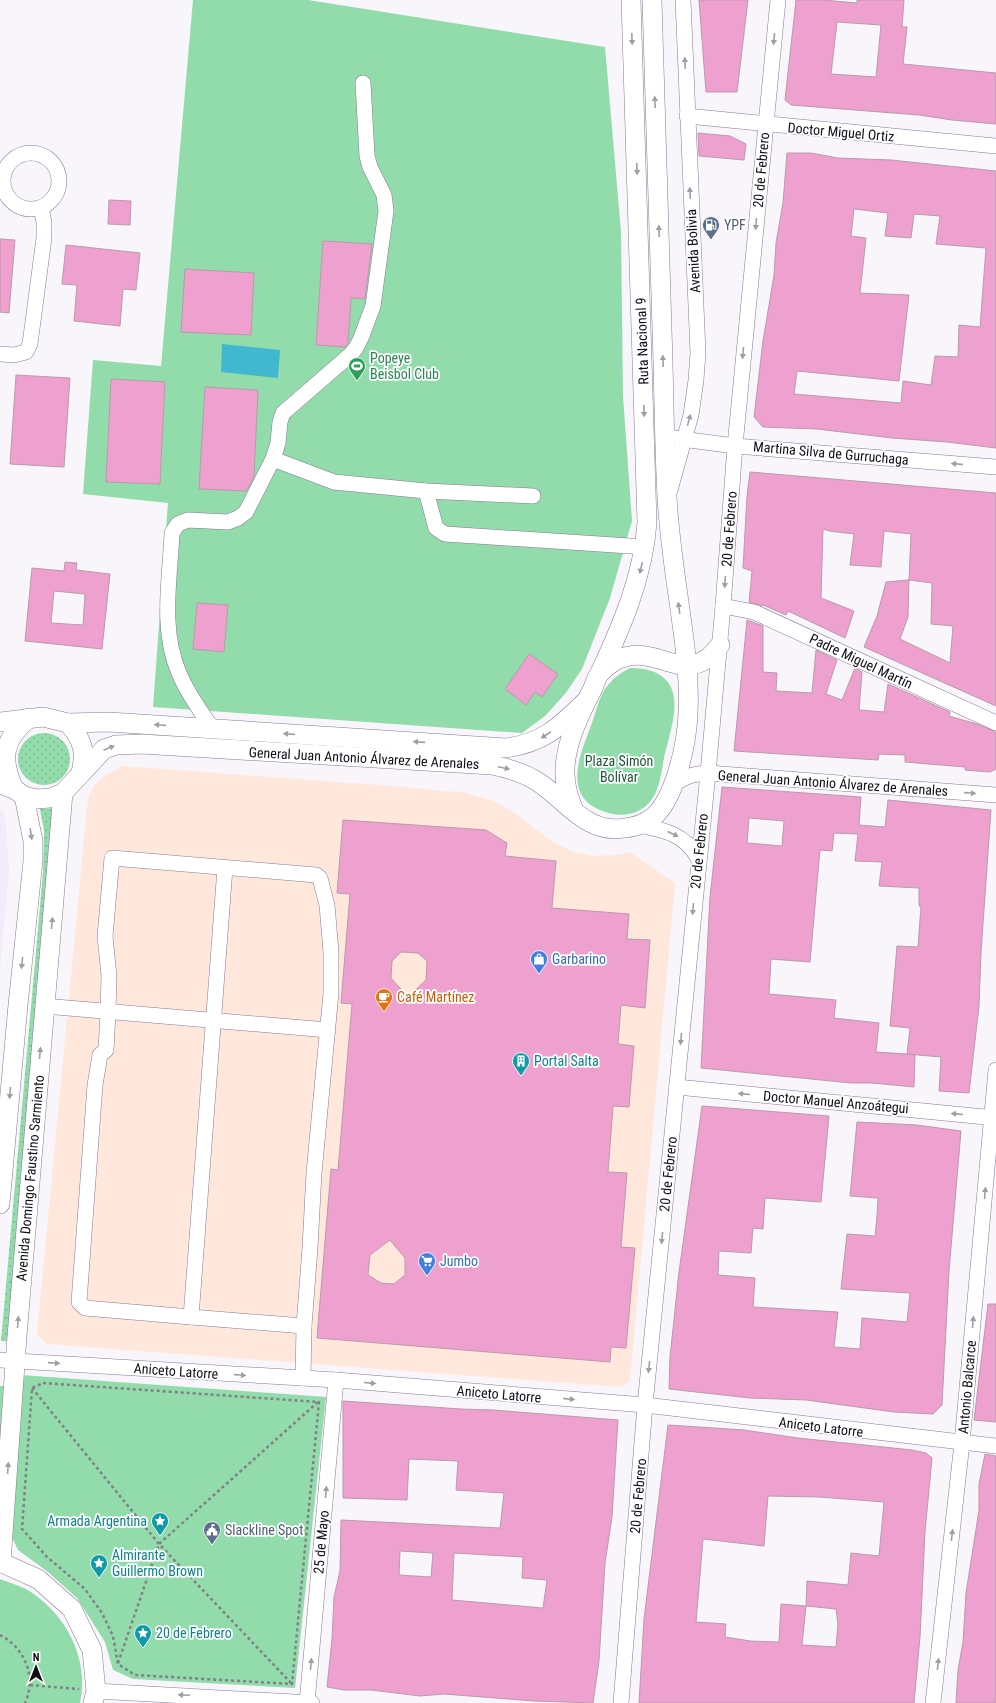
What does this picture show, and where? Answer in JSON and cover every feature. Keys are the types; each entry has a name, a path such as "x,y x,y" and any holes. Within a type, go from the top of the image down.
{"main road":[{"name":"Ruta Nacional 9","path":"574,813 568,795 565,766 573,728 600,673 632,598 645,547 647,523 631,0"},
{"name":"Ruta Nacional 9","path":"652,0 675,438 668,498 676,582 685,647"},
{"path":"600,673 619,659 630,656 657,658 687,666 698,664 708,659 720,645"},
{"name":"General Juan Antonio Álvarez de Arenales","path":"63,793 104,749 116,745 149,745 492,765 516,770 536,780 574,813 602,828 616,830 639,825 651,820 659,810 673,785 680,767 686,737 688,703 685,647"},
{"name":"General Juan Antonio Álvarez de Arenales","path":"0,722 43,717 68,723 109,722 506,748 520,746 542,738 560,725 586,701"},
{"path":"29,718 15,729 9,739 5,752 6,776 13,790 37,799 50,798 63,793"},
{"path":"68,723 78,734 83,746 84,760 81,773"},
{"name":"Avenida Domingo Faustino Sarmiento","path":"0,1204 18,1005 34,861 32,841 13,790"},
{"name":"Avenida Domingo Faustino Sarmiento","path":"1,1562 8,1360 44,1006 63,793"},
{"path":"1,1562 38,1579 72,1609 92,1650 95,1697"}],"street":[{"name":"Avenida Bolivia","path":"675,438 694,400 698,353 683,0"},
{"name":"20 de Febrero","path":"621,1703 645,1406 698,858 708,773 720,645 734,446 778,0"},
{"path":"212,728 188,691 178,672 167,629 172,533 178,524 188,520 228,522 238,518 246,512 273,459 278,443 280,422 283,413 353,351 361,338 373,306 386,211 384,194 366,156 363,82"},
{"name":"Doctor Miguel Ortiz","path":"687,116 765,125 996,146"},
{"path":"0,354 14,356 26,352 30,344 44,238 44,222 41,208"},
{"name":"Martina Silva de Gurruchaga","path":"675,438 734,446 996,467"},
{"path":"273,459 334,482 426,491 533,496"},
{"path":"426,491 436,528 445,534 645,547"},
{"name":"Padre Miguel Martín","path":"723,606 754,612 996,723"},
{"name":"General Juan Antonio Álvarez de Arenales","path":"673,785 685,777 694,774 708,773 996,795"},
{"name":"General Juan Antonio Álvarez de Arenales","path":"639,825 665,830 677,835 693,848 698,858"},
{"path":"303,1378 304,1326 314,1173 331,993 331,952 327,906 320,878 316,875 112,858 105,936 109,976 106,1050 100,1056 95,1085 79,1302 85,1308 304,1326"},
{"path":"191,1317 225,868"},
{"path":"44,1006 328,1030"},
{"name":"Antonio Balcarce","path":"934,1703 962,1444 994,1117 996,1070"},
{"name":"Doctor Manuel Anzoátegui","path":"677,1087 994,1117"},
{"name":"Aniceto Latorre","path":"8,1360 336,1380 645,1406 962,1444 996,1446"},
{"name":"25 de Mayo","path":"307,1703 336,1380"},
{"path":"95,1697 312,1703"}],"path":[{"path":"32,1388 44,1383 319,1402"},
{"path":"32,1388 160,1544 292,1684"},
{"path":"32,1388 22,1529 47,1557 85,1589 102,1613 113,1636 118,1664 135,1675 292,1684"},
{"path":"118,1664 160,1544 319,1402"},
{"path":"292,1684 319,1402"},
{"path":"0,1635 16,1646 26,1661 30,1685 29,1695 25,1703"},
{"path":"30,1685 95,1697"}],"shaded area":[{"path":"122,766 467,793 494,801 515,813 551,841 571,851 593,856 617,855 630,852 675,883 630,1380 621,1387 47,1344 37,1334 87,808 89,795 94,786 102,778"},
{"path":"0,810 3,812 6,824 9,872 0,969"}],"green space":[{"name":"Popeye Beisbol Club","path":"193,0 308,0 605,47 621,232 623,396 632,521 610,598 582,669 565,694 545,716 522,733 153,707 168,503 83,494 93,360 161,366"},
{"name":"Plaza Simón Bolívar","path":"630,668 648,670 657,673 664,678 670,685 673,694 674,714 660,779 655,794 645,807 631,814 623,815 608,813 588,803 581,793 578,783 578,771 580,758 603,693 613,679"},
{"path":"39,733 49,733 63,740 70,754 70,764 63,778 49,785 39,785 29,781 22,774 18,764 18,754 22,744 29,737"},
{"path":"57,808 8,1341 1,1341 43,873 44,831 40,809"},
{"path":"21,1375 326,1397 295,1688 133,1679 113,1670 105,1642 77,1598 48,1572 18,1550 11,1535"},
{"path":"0,1386 5,1386 0,1457"},
{"path":"0,1579 26,1589 52,1610 63,1623 78,1653 82,1686 80,1703 0,1703"}],"water":[{"path":"222,344 280,350 278,378 221,372"}],"building":[{"path":"699,0 748,0 737,92 706,92"},
{"path":"796,0 823,0 857,3 857,0 904,0 902,27 907,27 903,64 996,73 996,124 919,115 791,105 785,100","holes":["837,22 881,25 876,77 831,74"]},
{"path":"698,133 730,136 746,144 744,160 699,156"},
{"path":"787,153 811,153 838,158 891,160 996,171 996,448 817,429 763,427 754,417 763,341 774,275 776,243 783,203","holes":["854,209 888,213 885,236 911,238 914,214 940,216 936,244 986,248 980,327 959,325 958,357 935,356 931,385 903,381 901,403 794,394 797,371 899,381 909,295 860,293 866,238 851,236"]},
{"path":"109,200 131,201 130,225 108,224"},
{"path":"0,239 15,240 9,313 0,312"},
{"path":"323,241 372,244 365,299 351,298 348,344 345,347 316,345"},
{"path":"66,245 140,253 136,290 123,289 120,326 74,321 77,285 62,284"},
{"path":"185,269 254,273 251,335 181,332"},
{"path":"16,375 70,378 64,467 10,464"},
{"path":"111,379 165,382 160,484 106,482"},
{"path":"205,387 258,390 254,477 246,491 199,489"},
{"path":"750,472 996,493 996,706 864,647 877,616 886,582 909,580 911,534 884,531 881,567 850,565 854,534 823,529 821,598 854,611 845,638 788,611 786,615 763,605 749,602 752,571 743,568 747,496","holes":["909,580 932,583 931,624 953,626 950,663 900,639 908,617"]},
{"path":"65,562 77,563 76,570 110,574 102,649 25,641 32,568 64,571","holes":["54,591 85,594 83,625 51,623"]},
{"path":"197,603 228,605 224,652 193,649"},
{"path":"747,620 763,626 763,672 777,673 776,691 812,693 816,650 837,660 826,694 842,700 855,668 862,672 859,710 884,712 888,684 950,712 949,716 977,724 996,732 996,769 990,772 965,770 965,767 905,762 905,755 879,754 878,760 734,751"},
{"path":"529,654 558,674 542,697 535,692 526,705 505,689"},
{"path":"722,787 861,797 859,825 885,827 888,800 991,810 981,952 979,1006 969,1093 939,1091 941,1057 907,1054 915,1055 914,1087 872,1083 851,1083 701,1068 710,897","holes":["749,818 784,821 782,846 747,843","834,833 858,834 855,861 882,862 879,886 919,888 919,906 921,906 918,947 897,946 890,1026 910,1028 907,1054 876,1052 879,1023 834,1018 836,1000 769,994 771,959 810,962 820,850 832,851"]},
{"name":"Portal Salta","path":"343,820 486,830 507,843 505,856 556,861 552,908 629,914 627,939 650,940 645,1008 621,1005 618,1044 634,1046 629,1107 613,1106 608,1172 627,1173 621,1247 635,1248 626,1348 611,1347 610,1362 317,1338 331,1169 338,1170 352,1004 341,1003 350,894 337,893","holes":["401,952 418,953 427,961 426,980 408,997 391,978 392,961","390,1240 405,1258 405,1275 394,1284 381,1283 368,1275 370,1255"]},
{"path":"702,1106 829,1116 821,1202 765,1198 763,1229 753,1228 751,1253 719,1251 718,1275 755,1278 753,1307 838,1312 834,1347 860,1349 862,1318 907,1322 910,1293 841,1289 847,1234 875,1236 877,1216 878,1198 850,1196 857,1122 917,1125 961,1131 949,1271 942,1405 933,1414 894,1412 806,1400 750,1398 669,1389 670,1357 679,1272"},
{"path":"988,1304 996,1304 996,1422 974,1420"},
{"path":"343,1401 493,1410 618,1420 612,1517 605,1563 599,1661 593,1703 534,1701 444,1694 420,1696 371,1690 344,1690 327,1687 332,1639 334,1597 340,1571 341,1520 500,1528 504,1493 456,1490 458,1461 409,1459 407,1500 343,1498","holes":["400,1551 433,1553 431,1577 399,1575","454,1553 523,1557 522,1578 547,1580 543,1608 452,1600"]},
{"path":"668,1425 744,1430 798,1438 912,1450 926,1453 932,1458 925,1532 920,1637 914,1703 639,1703 644,1619","holes":["768,1496 820,1497 884,1502 879,1556 851,1553 848,1585 807,1581 806,1606 781,1604 779,1642 750,1641 725,1637 726,1624 696,1622 703,1539 764,1546","806,1606 836,1609 838,1625 836,1647 802,1645"]},
{"path":"985,1454 996,1456 996,1703 956,1703 958,1670 963,1642 966,1593 979,1510 979,1484"}],"place":[{"name":"YPF","path":"711,240"},
{"name":"Popeye Beisbol Club","path":"357,381"},
{"name":"Garbarino","path":"539,974"},
{"name":"Café Martínez","path":"384,1012"},
{"name":"Portal Salta","path":"521,1076"},
{"name":"Jumbo","path":"427,1276"},
{"name":"Armada Argentina","path":"160,1536"},
{"name":"Slackline Spot","path":"212,1545"},
{"name":"Almirante Guillermo Brown","path":"99,1578"},
{"name":"20 de Febrero","path":"143,1648"}]}
